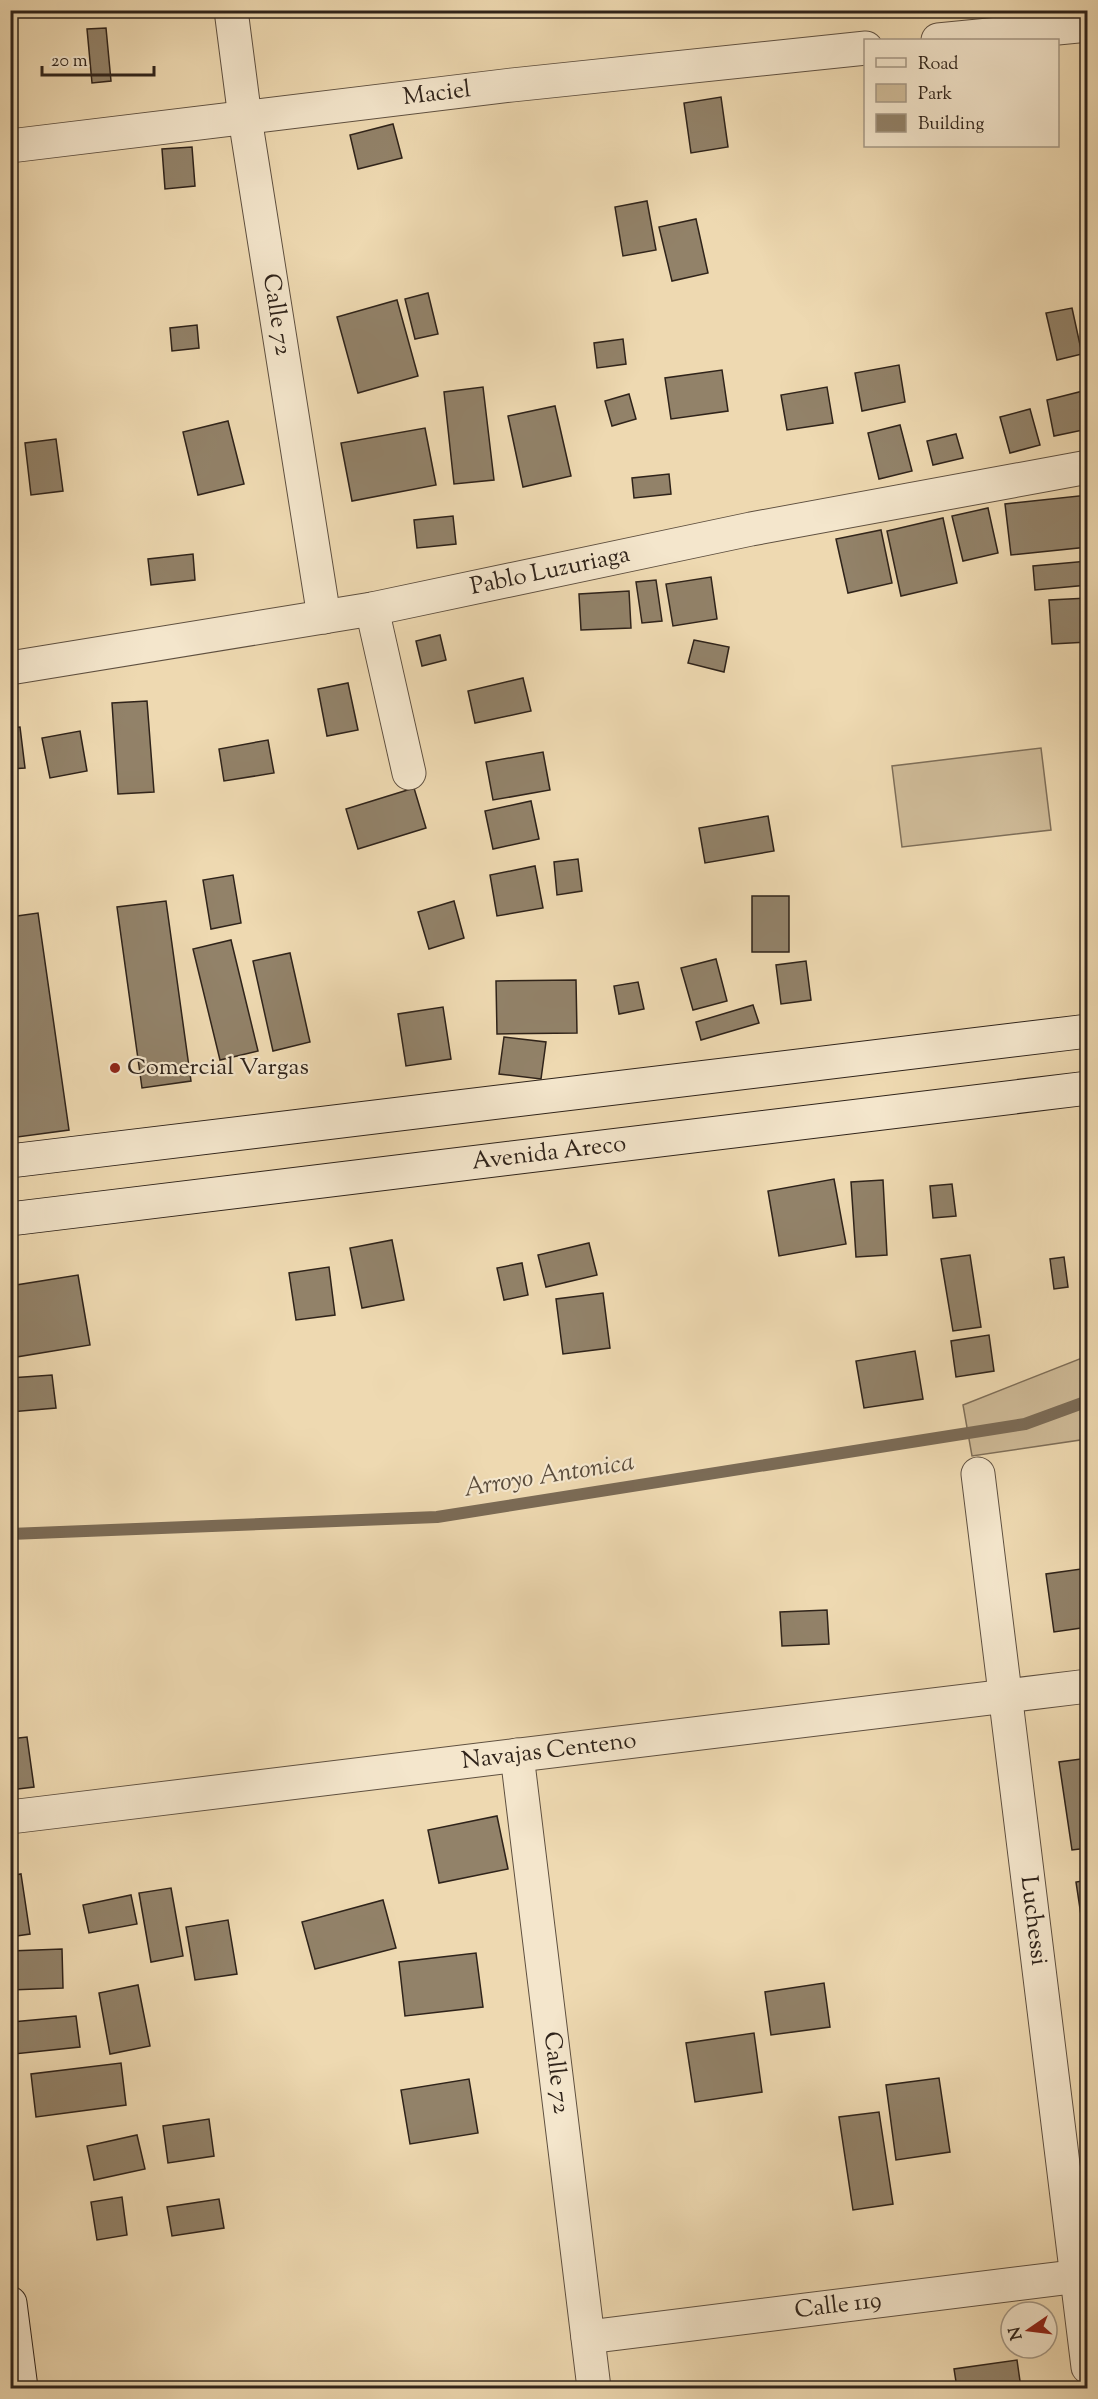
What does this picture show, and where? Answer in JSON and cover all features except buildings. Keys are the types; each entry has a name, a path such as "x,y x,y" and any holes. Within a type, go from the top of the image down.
{"street":[{"name":"Calle 72","path":"231,10 245,117 324,617"},
{"path":"948,39 1088,25"},
{"name":"Maciel","path":"10,146 512,85 864,48"},
{"name":"Pablo Luzuriaga","path":"10,668 372,609 751,529 1088,467"},
{"path":"372,609 409,773"},
{"path":"10,1161 1088,1031"},
{"name":"Avenida Areco","path":"10,1219 1088,1088"},
{"name":"Luchessi","path":"978,1474 1082,2276 1088,2367"},
{"name":"Navajas Centeno","path":"10,1817 1088,1686"},
{"name":"Calle 72","path":"517,1755 594,2388"},
{"name":"Calle 119","path":"588,2337 1082,2276"},
{"path":"10,2303 21,2388"}],"green space":[{"path":"1041,748 1051,830 902,847 892,766"},
{"path":"1087,1356 1087,1439 972,1456 963,1405"}],"waterway":[{"name":"Arroyo Antonica","path":"10,1534 437,1517 1025,1424 1088,1401"}],"place":[{"name":"Comercial Vargas","path":"115,1068"}]}
